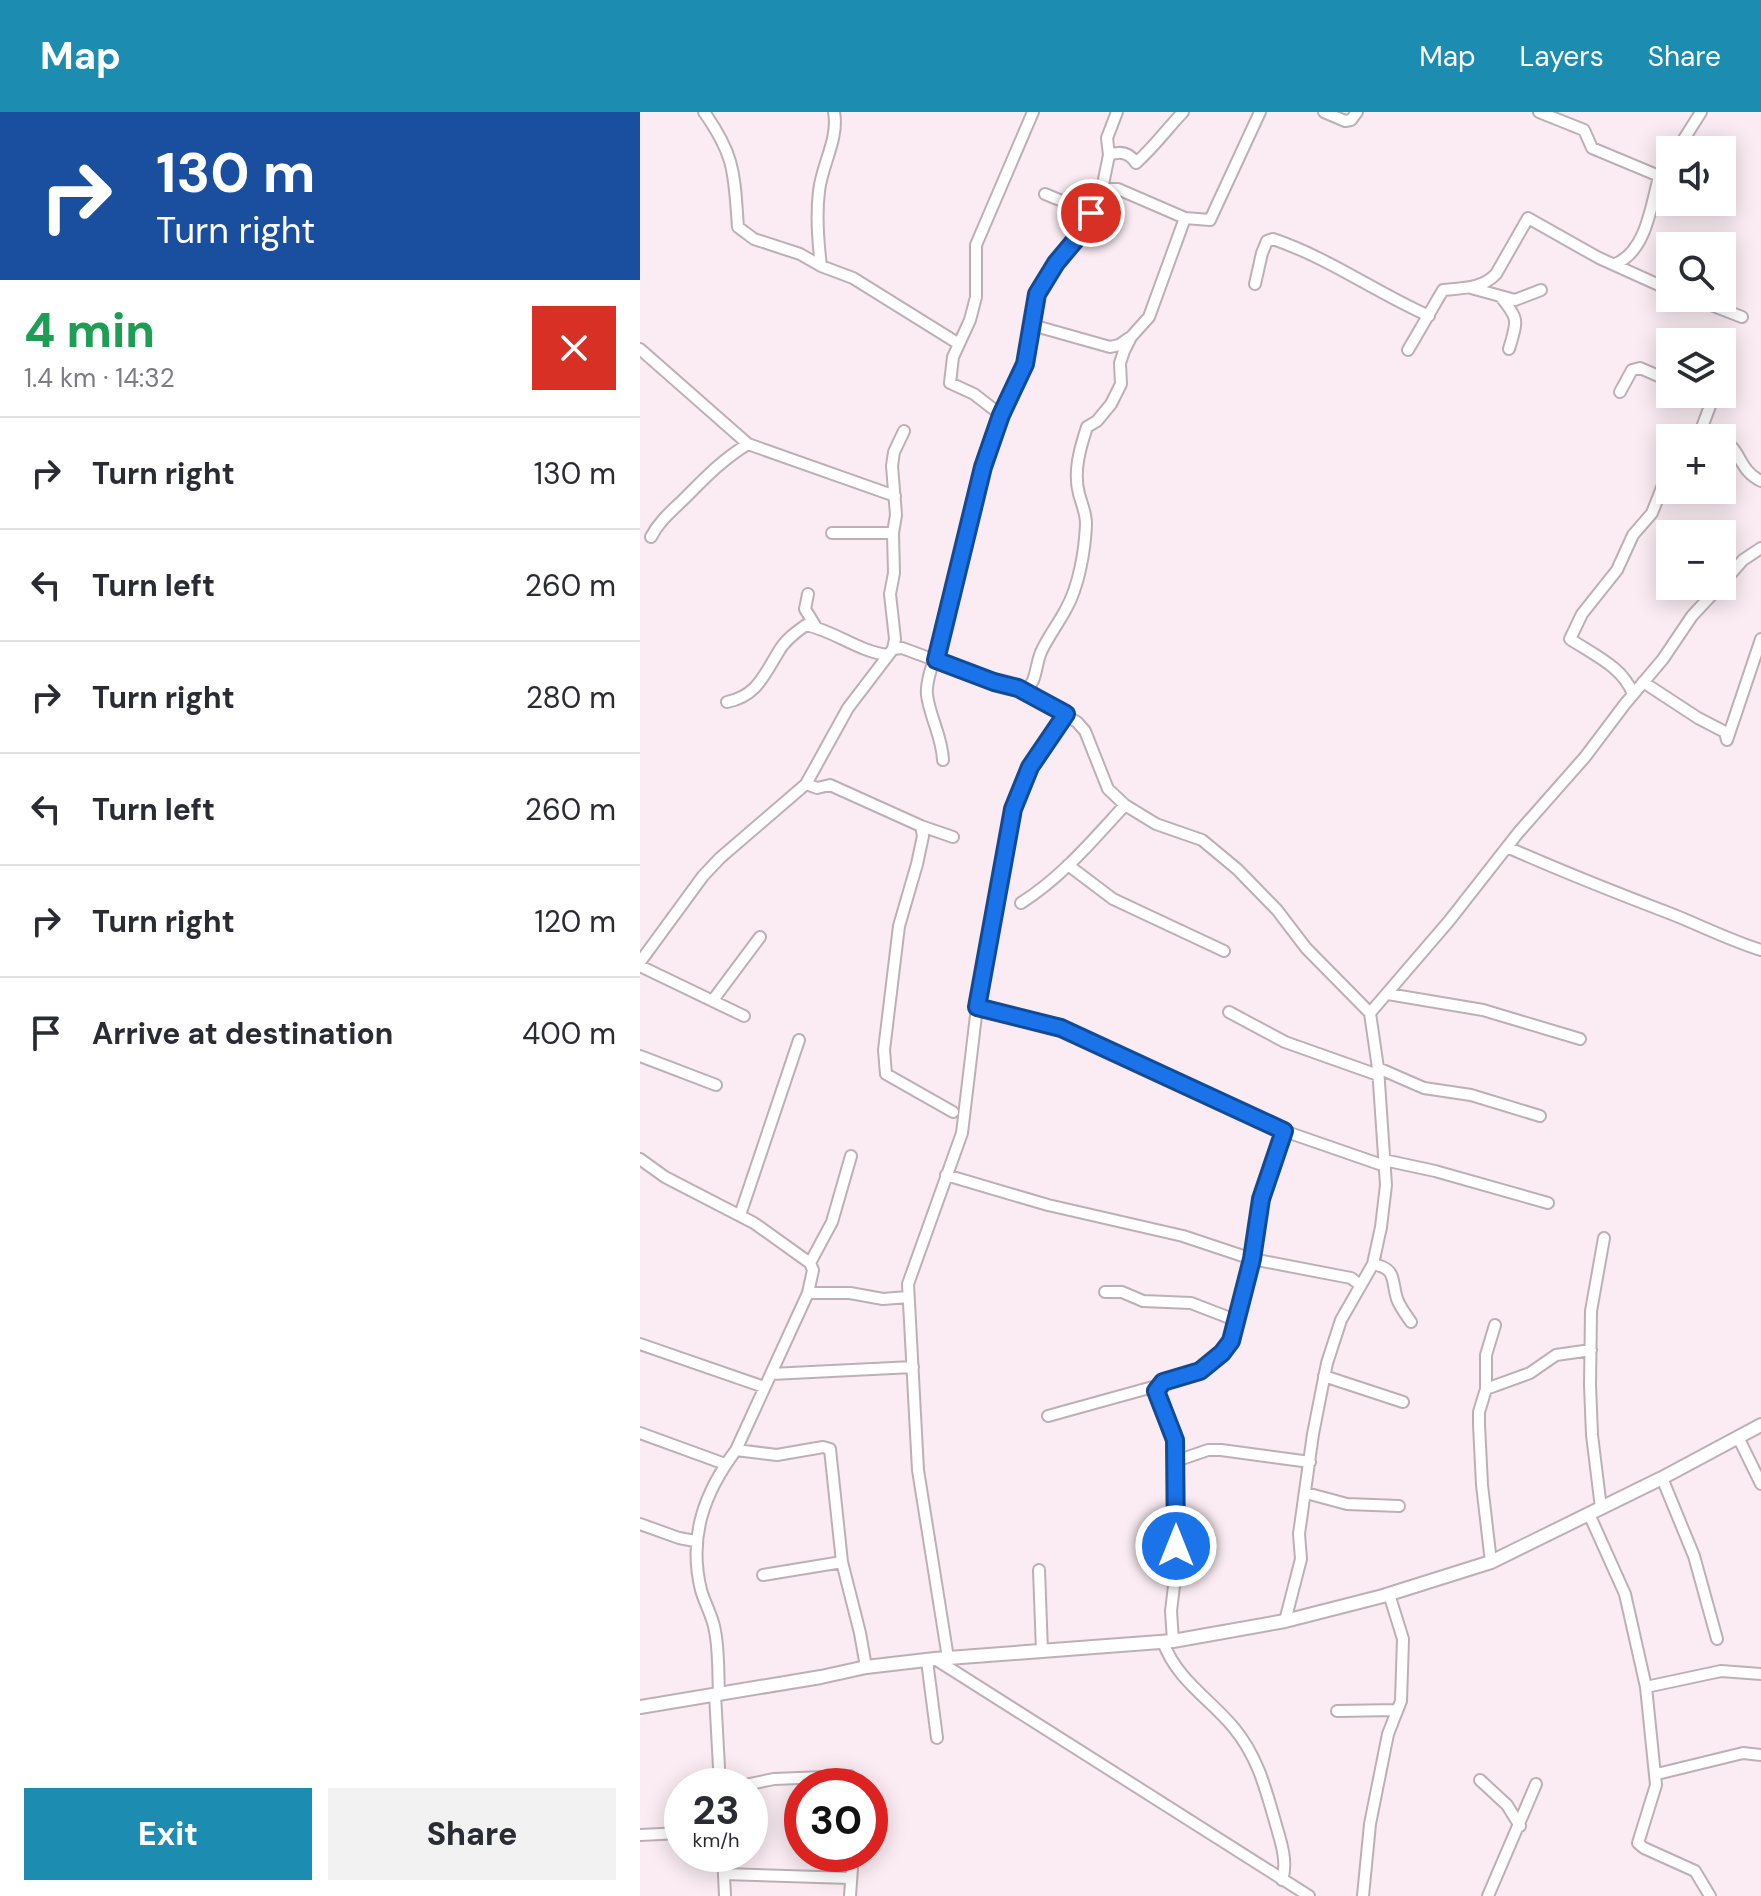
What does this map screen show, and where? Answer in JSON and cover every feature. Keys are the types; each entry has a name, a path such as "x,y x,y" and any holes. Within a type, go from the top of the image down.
{"street":[{"path":"704,112 719,134 734,166 738,227 754,239 800,254 853,278 959,344"},
{"path":"821,266 818,194 823,165 836,134 834,112"},
{"path":"1001,415 974,394 950,383 953,357 970,320 976,297 976,245 1033,112"},
{"path":"1100,199 1109,155 1107,138 1117,112"},
{"path":"1109,155 1118,152 1131,156 1136,163 1155,147 1164,131 1183,112"},
{"path":"943,760 942,741 927,695 928,679 936,660 983,467 1001,415 1025,364 1037,294 1100,199 1110,189 1118,189 1185,218 1210,220 1260,112"},
{"path":"1324,112 1345,121 1351,120 1357,112"},
{"path":"1539,112 1584,130 1592,148 1656,175"},
{"path":"1686,136 1701,112"},
{"path":"1045,194 1091,213"},
{"path":"1615,264 1627,259 1646,228 1656,195"},
{"path":"1032,325 1110,347 1131,337 1149,317 1185,218"},
{"path":"1408,350 1443,290 1469,288 1488,282 1496,274 1528,218 1656,285"},
{"path":"1255,284 1262,253 1267,241 1273,239 1339,266 1350,276 1429,316"},
{"path":"1469,288 1515,300 1541,290"},
{"path":"1501,297 1515,314 1516,326 1509,349"},
{"path":"1729,312 1742,317"},
{"path":"1026,691 1034,683 1042,651 1074,590 1086,522 1079,493 1081,446 1087,427 1097,421 1111,404 1121,384 1120,363 1131,337"},
{"path":"640,349 748,444 895,496"},
{"path":"1620,392 1632,370 1640,368 1656,375"},
{"path":"744,1016 640,964 711,867 806,784 848,708 894,648 890,594 894,573 892,459 904,431"},
{"path":"651,537 658,524 708,474 748,444"},
{"path":"1736,450 1747,472 1761,481"},
{"path":"1633,694 1628,680 1570,639 1582,614 1617,570 1633,535 1652,513 1656,503"},
{"path":"832,533 893,533"},
{"path":"1736,568 1761,548"},
{"path":"808,594 805,609 816,627"},
{"path":"1370,1013 1507,847 1560,788 1707,600"},
{"path":"727,702 745,697 757,688 780,648 806,625 874,654 894,648 1026,691 1066,714 1085,731 1108,789 1125,805 1156,824 1202,840 1237,869 1277,910 1306,948 1370,1013 1385,1163 1381,1227 1373,1264 1341,1320 1324,1376 1299,1534 1301,1559 1285,1621"},
{"path":"1643,682 1725,732 1727,740 1761,639"},
{"path":"937,1738 937,1660 918,1470 908,1284 962,1133 977,1007 1013,809 1030,767 1066,714"},
{"path":"806,784 817,788 830,785 953,837"},
{"path":"1021,903 1042,890 1084,852 1125,805"},
{"path":"921,826 923,836 917,864 899,926 884,1050 886,1074 953,1112"},
{"path":"1507,847 1722,937 1761,950"},
{"path":"1068,865 1113,899 1224,951"},
{"path":"713,1000 760,937"},
{"path":"1388,994 1483,1010 1580,1039"},
{"path":"977,1007 1061,1028 1284,1131 1385,1163 1435,1171 1548,1203"},
{"path":"1229,1012 1285,1042 1424,1088 1471,1095 1540,1116"},
{"path":"740,1215 799,1040"},
{"path":"640,1056 716,1085"},
{"path":"1048,1416 1191,1374 1209,1364 1231,1341 1252,1259 1261,1199 1284,1131"},
{"path":"810,1263 832,1222 851,1156"},
{"path":"640,1159 665,1177 740,1215 810,1263 813,1270 808,1293 736,1450 725,1464 700,1519 695,1541 701,1592 715,1630 719,1768"},
{"path":"946,1175 1048,1205 1130,1221 1252,1259 1351,1278 1360,1285"},
{"path":"1604,1238 1591,1311 1595,1511 1625,1594 1646,1687 1657,1774 1638,1843 1695,1871 1710,1896"},
{"path":"1373,1264 1385,1267 1391,1273 1398,1303 1411,1322"},
{"path":"1105,1292 1122,1292 1143,1301 1191,1303 1235,1320"},
{"path":"808,1293 850,1293 883,1299 908,1297"},
{"path":"1491,1562 1482,1485 1479,1412 1486,1389 1486,1355 1495,1325"},
{"path":"640,1344 764,1387"},
{"path":"1486,1389 1530,1373 1556,1355 1591,1350"},
{"path":"771,1374 913,1367"},
{"path":"1324,1376 1403,1402"},
{"path":"1160,1385 1156,1391 1175,1440 1176,1461 1176,1569 1168,1641 1184,1680 1233,1726 1254,1758 1280,1839 1285,1864 1282,1880"},
{"path":"640,1707 866,1667 1168,1641 1285,1621 1389,1594 1491,1562 1662,1478 1761,1425"},
{"path":"640,1433 725,1464"},
{"path":"1738,1437 1761,1484"},
{"path":"736,1450 777,1455 823,1447 830,1449 842,1562 866,1667"},
{"path":"1176,1461 1208,1450 1221,1450 1310,1462"},
{"path":"1662,1478 1694,1556 1717,1639"},
{"path":"1306,1493 1347,1504 1399,1506"},
{"path":"640,1524 695,1541"},
{"path":"763,1575 842,1562"},
{"path":"1039,1570 1042,1651"},
{"path":"1363,1896 1370,1824 1388,1734 1401,1701 1403,1639 1389,1594"},
{"path":"937,1660 1309,1896"},
{"path":"1646,1687 1721,1671 1761,1674"},
{"path":"1337,1711 1396,1710"},
{"path":"1657,1774 1743,1753 1761,1755"},
{"path":"1480,1780 1507,1805 1520,1826"},
{"path":"1488,1896 1536,1784"},
{"path":"640,1835 664,1834"},
{"path":"850,1896 851,1872"},
{"path":"725,1896 724,1874 850,1878"}],"route":[{"path":"1091,213 1037,294 1025,364 1001,415 983,467 936,660 1018,688 1066,714 1030,767 1013,809 977,1007 1061,1028 1284,1131 1261,1199 1252,1259 1231,1341 1200,1371 1163,1382 1156,1391 1175,1440 1176,1546"}]}
